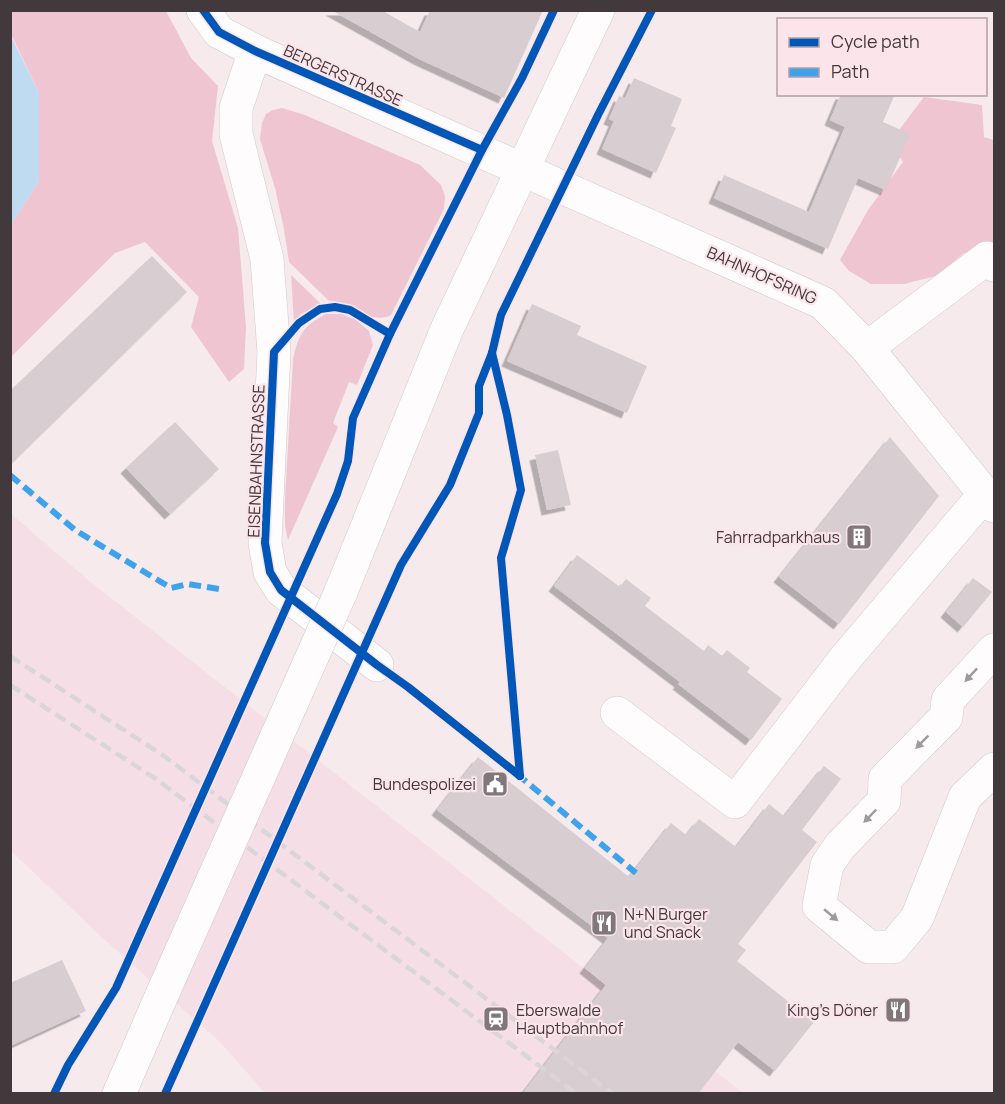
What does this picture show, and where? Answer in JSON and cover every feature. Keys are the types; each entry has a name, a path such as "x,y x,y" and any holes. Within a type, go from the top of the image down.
{"street":[{"name":"BERGERSTRASSE","path":"203,10 219,32 255,51 482,150 522,170"},
{"path":"119,1094 340,594 439,348 598,10"},
{"name":"EISENBAHNSTRASSE","path":"255,51 236,108 236,134 267,259 273,340 265,543 270,572 281,590 377,665"},
{"name":"BAHNHOFSRING","path":"522,170 823,303 867,348 989,500"},
{"path":"867,348 987,258 994,265"},
{"path":"616,713 735,802 844,660 989,500"},
{"path":"994,650 948,700 946,717 885,779 884,801 840,846 827,865 819,906 869,947 894,947 917,918 965,797 994,769"}],"shaded area":[{"path":"11,11 166,11 191,58 218,86 212,141 238,228 246,327 244,369 229,382 191,327 199,297 145,242 115,253 11,357 11,225 39,181 39,93 11,34"},
{"path":"924,97 982,105 984,137 994,140 994,247 964,253 936,276 904,284 871,284 849,271 840,260 868,210 903,162 890,142"},
{"path":"282,108 305,115 420,165 441,185 445,196 444,209 391,315 375,317 337,301 329,301 289,262 275,188 260,139 266,114"},
{"path":"291,275 321,304 301,314 294,322"},
{"path":"326,314 341,314 355,319 369,331 373,345 357,385 349,382 333,423 338,427 288,540 285,526 285,497 293,360 303,332"},
{"path":"10,513 88,580 743,1093 265,1093 220,1042 107,942 11,851"}],"water":[{"path":"10,34 39,93 39,181 11,225"}],"building":[{"path":"331,10 381,10 420,32 430,10 543,10 504,98 419,59"},
{"path":"634,78 682,99 671,126 676,128 656,173 602,149 614,121 609,119 619,96 625,98"},
{"path":"840,96 894,96 883,122 910,134 886,190 858,178 828,249 714,198 724,175 809,212 845,127 830,120"},
{"path":"152,256 187,292 10,465 10,391"},
{"path":"532,304 581,326 577,335 647,366 627,413 507,361"},
{"path":"175,422 219,469 170,514 126,468"},
{"name":"Fahrradparkhaus","path":"890,437 939,496 839,624 779,577"},
{"path":"558,450 571,505 547,510 535,455"},
{"path":"577,555 620,587 626,579 651,598 645,606 704,651 708,645 722,656 727,650 750,668 747,672 782,699 751,740 678,684 680,682 554,586"},
{"path":"973,578 992,592 963,627 946,612"},
{"path":"478,757 629,877 671,823 686,835 699,819 736,847 769,804 784,816 824,766 841,779 802,830 817,842 738,944 746,950 737,961 814,1022 775,1071 738,1042 698,1094 522,1094 606,985 585,968 608,938 437,810"},
{"path":"62,960 86,1011 10,1046 10,983"}],"railway":[{"path":"10,656 164,756 613,1094"},
{"path":"10,685 156,779 577,1094"}],"marked path":[{"path":"10,475 75,530 171,588 188,584 219,589"},
{"path":"517,774 636,873"}],"cycle path":[{"path":"203,10 219,32 255,51 482,150"},
{"path":"54,1094 68,1065 116,988 337,494 348,461 353,418 390,334 482,150 522,78 554,10"},
{"path":"165,1094 401,565 450,485 479,413 479,386 492,353 501,315 598,115 652,10"},
{"path":"390,334 350,310 335,307 320,309 299,323 274,352 265,543 270,572 281,590 520,776"},
{"path":"492,353 507,415 521,490 501,558 520,776"}],"place":[{"name":"Fahrradparkhaus","path":"859,537"},
{"name":"Bundespolizei","path":"495,784"},
{"name":"N+N Burger und Snack","path":"604,923"},
{"name":"King's Döner","path":"898,1010"},
{"name":"Eberswalde Hauptbahnhof","path":"496,1019"}]}
